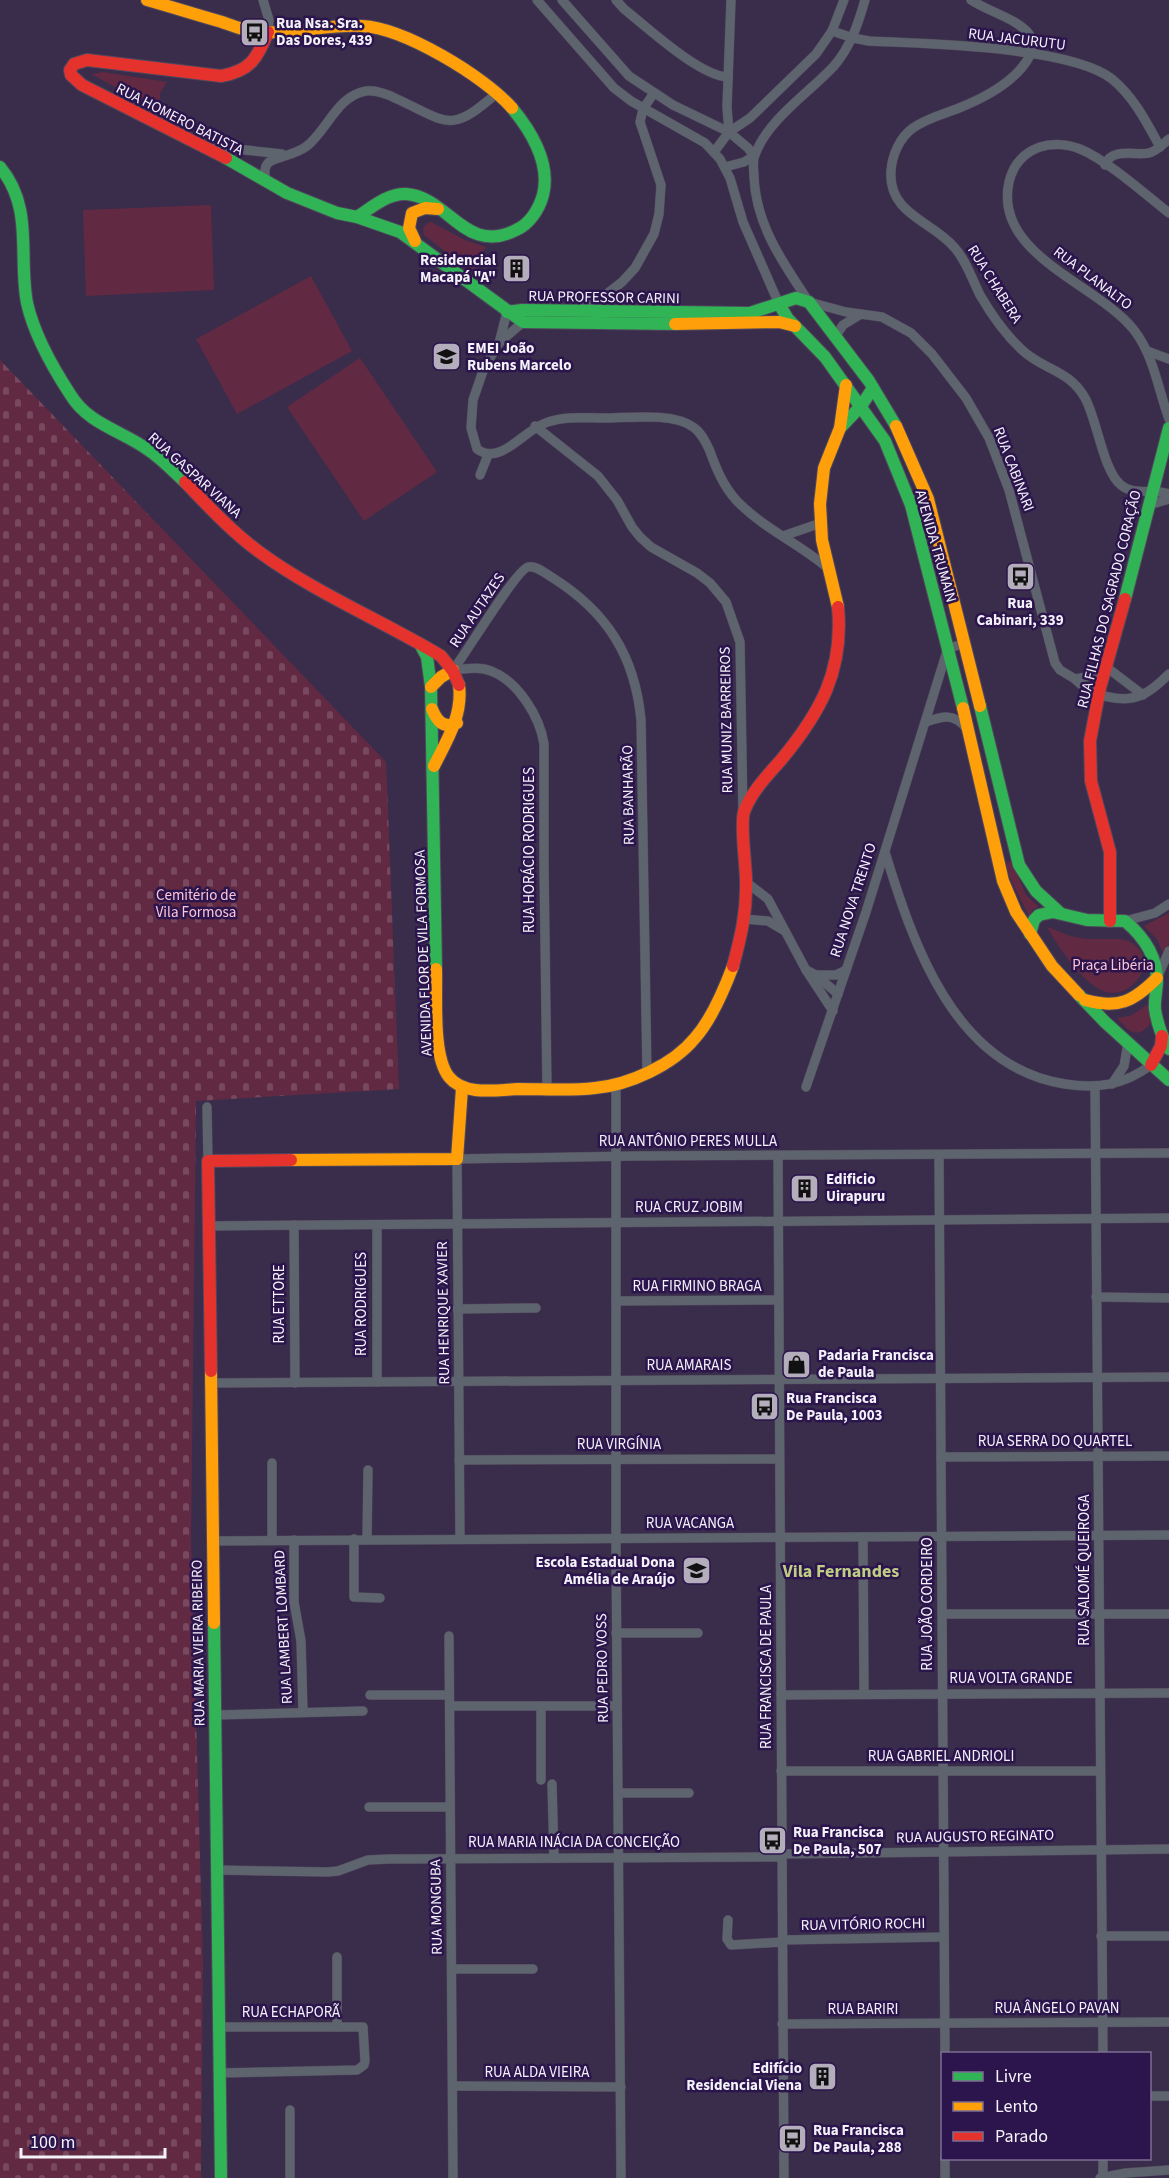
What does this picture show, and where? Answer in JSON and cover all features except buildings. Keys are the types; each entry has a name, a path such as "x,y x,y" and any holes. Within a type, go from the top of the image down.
{"street":[{"path":"147,0 254,32 373,27 417,44 479,77 518,115 539,150 545,170 544,194 532,218 522,228 510,234 494,237 478,235 465,230 429,201 415,195 402,194 378,203 357,217"},
{"path":"264,0 269,20 268,32"},
{"name":"AVENIDA TRUMAIN","path":"537,0 605,80 643,109 705,143 714,152 730,178 743,222 779,304 795,326 825,357 885,441 911,505 969,732 1003,881 1016,912 1030,934"},
{"path":"562,0 619,66 637,82 673,105 729,132 754,156"},
{"path":"616,0 624,9 696,65 719,76 728,77"},
{"path":"729,132 727,107 731,0"},
{"path":"714,152 729,132 750,118 816,54 832,31 844,0"},
{"path":"725,167 744,162 754,156 774,125 834,66 853,38 865,0"},
{"path":"971,0 1028,31 1034,44 1032,54"},
{"name":"RUA JACURUTU","path":"832,31 853,38 1032,54 1075,62 1112,79 1128,95 1160,147"},
{"name":"RUA HOMERO BATISTA","path":"268,32 252,64 237,74 220,76 105,60 87,60 74,64 70,70 71,75 82,85 309,203 400,232 507,312"},
{"name":"RUA CHABERA","path":"1032,54 1016,75 990,92 913,128 904,136 897,148 890,172 895,195 902,206 954,246 981,297 1020,349 1071,379 1078,387 1089,407 1109,467 1119,484 1133,490 1151,491"},
{"path":"266,182 264,172 269,162 306,147 343,103 356,94 367,91 386,94 429,115 448,121 464,119 497,93"},
{"path":"578,318 622,282 635,268 654,234 661,185 640,122 643,109 654,93"},
{"path":"1106,165 1107,159 1111,156 1150,153 1169,139"},
{"name":"RUA PLANALTO","path":"1169,213 1080,148 1056,144 1032,150 1020,158 1010,177 1006,198 1007,209 1025,241 1040,257 1119,313 1133,329 1147,351 1169,419"},
{"path":"203,146 288,154"},
{"name":"AVENIDA TRUMAIN","path":"754,156 755,187 759,211 768,235 808,302 873,388 899,429 928,500 1019,865 1036,891 1060,913"},
{"name":"RUA GASPAR VIANA","path":"0,167 7,173 19,202 24,274 29,307 61,379 77,407 137,442 156,456 259,551 303,579 441,656 453,670"},
{"path":"417,245 410,233 412,213 425,208 438,209"},
{"name":"RUA PROFESSOR CARINI","path":"507,312 523,322 578,318 750,313 792,298 808,302"},
{"name":"RUA CABINARI","path":"808,302 872,315 897,324 923,343 966,398 989,438 1010,490 1055,663 1060,670 1076,679 1085,689 1098,695 1128,700 1143,695"},
{"path":"507,312 499,343 484,368 473,400 472,438 477,449 488,455 495,454 505,450 535,426 569,418 654,418 687,423 702,435 727,490 755,518 829,569"},
{"name":"RUA PROFESSOR CARINI","path":"507,312 578,318 779,322 795,326"},
{"path":"835,337 843,325 861,314"},
{"path":"499,343 523,322"},
{"path":"1147,351 1169,359"},
{"path":"462,1088 474,1090 596,1088 637,1079 678,1053 695,1039 710,1016 732,968 745,919 743,814 755,791 802,735 821,705 837,651 839,619 837,597 829,569 821,523 824,468 840,428 846,385"},
{"path":"840,428 873,388"},
{"name":"RUA MUNIZ BARREIROS","path":"535,426 598,476 617,500 640,537 697,573 714,587 726,602 740,642 743,814"},
{"name":"RUA FILHAS DO SAGRADO CORAÇÃO","path":"1110,921 1109,845 1089,773 1089,756 1098,695 1120,620 1151,491 1169,428"},
{"path":"480,475 488,455"},
{"path":"1151,491 1169,494"},
{"path":"1149,505 1169,499"},
{"path":"783,536 821,523"},
{"name":"RUA BANHARÃO","path":"526,568 531,566 539,569 567,587 602,621 613,634 625,655 639,693 644,808 647,1074"},
{"name":"RUA AUTAZES","path":"453,670 513,582 526,568"},
{"path":"420,644 427,657 430,687"},
{"path":"948,648 964,644"},
{"name":"RUA NOVA TRENTO","path":"806,1087 885,852 948,648"},
{"name":"RUA HORÁCIO RODRIGUES","path":"453,670 473,668 489,670 501,676 524,699 541,728 544,744 543,866 547,1089"},
{"path":"1076,679 1093,676 1105,668 1143,695 1169,674"},
{"path":"430,687 441,676 453,670"},
{"name":"AVENIDA FLOR DE VILA FORMOSA","path":"432,770 457,723 461,691 453,670"},
{"name":"AVENIDA FLOR DE VILA FORMOSA","path":"430,687 438,1047 444,1071 450,1080 462,1088"},
{"path":"431,706 441,725 457,723"},
{"path":"926,722 952,716 960,720 969,732"},
{"path":"885,852 909,928 941,990 965,1026 993,1052 1018,1069 1057,1083 1081,1086 1124,1082 1152,1065 1161,1046 1162,1036"},
{"path":"746,882 768,899 806,970 833,1011"},
{"path":"1169,904 1155,913 1125,921 1087,920 1046,912 1034,920 1030,934 1052,966 1083,1000 1169,1080"},
{"path":"745,919 768,921 785,932"},
{"path":"1125,921 1145,940 1155,961 1157,978 1155,1008 1162,1036 1169,1049"},
{"path":"1083,1000 1098,1005 1114,1006 1132,1000 1145,991 1157,978 1169,951"},
{"path":"806,970 816,975 838,994"},
{"path":"816,975 836,975 846,970"},
{"path":"1112,1084 1124,1066 1128,1043"},
{"name":"RUA PEDRO VOSS","path":"616,1085 616,1633 621,2178"},
{"name":"RUA SALOMÉ QUEIROGA","path":"1095,1086 1103,2052"},
{"name":"RUA HENRIQUE XAVIER","path":"460,1538 457,1159 462,1088"},
{"name":"RUA MARIA VIEIRA RIBEIRO","path":"207,1107 221,2178"},
{"name":"RUA ANTÔNIO PERES MULLA","path":"208,1161 1169,1153"},
{"name":"RUA JOÃO CORDEIRO","path":"939,1155 945,2052"},
{"name":"RUA FRANCISCA DE PAULA","path":"778,1156 784,2178"},
{"name":"RUA CRUZ JOBIM","path":"208,1226 1169,1218"},
{"name":"RUA ETTORE","path":"294,1225 295,1383"},
{"name":"RUA RODRIGUES","path":"377,1225 377,1382"},
{"path":"1096,1297 1169,1298"},
{"name":"RUA FIRMINO BRAGA","path":"616,1301 778,1300"},
{"path":"457,1308 536,1308"},
{"name":"RUA AMARAIS","path":"210,1383 1169,1377"},
{"name":"RUA SERRA DO QUARTEL","path":"940,1457 1169,1456"},
{"name":"RUA VIRGÍNIA","path":"459,1460 778,1459"},
{"path":"272,1540 273,1463"},
{"path":"367,1539 368,1470"},
{"name":"RUA VACANGA","path":"212,1541 1169,1534"},
{"path":"863,1537 864,1694"},
{"path":"354,1539 354,1598 380,1598"},
{"name":"RUA LAMBERT LOMBARD","path":"294,1540 294,1602 301,1641 303,1712"},
{"path":"942,1614 1169,1614"},
{"path":"616,1633 698,1633"},
{"name":"RUA MONGUBA","path":"449,1636 453,2178"},
{"name":"RUA VOLTA GRANDE","path":"781,1695 1169,1693"},
{"path":"370,1695 449,1695"},
{"path":"450,1706 617,1706"},
{"path":"540,1780 541,1706"},
{"path":"215,1715 363,1711"},
{"name":"RUA GABRIEL ANDRIOLI","path":"781,1771 1100,1771"},
{"path":"552,1784 554,1858"},
{"path":"618,1792 689,1793"},
{"path":"369,1807 450,1807"},
{"name":"RUA AUGUSTO REGINATO","path":"781,1855 1169,1849"},
{"name":"RUA MARIA INÁCIA DA CONCEIÇÃO","path":"217,1870 328,1872 338,1871 368,1860 781,1855"},
{"name":"RUA VITÓRIO ROCHI","path":"728,1920 727,1939 731,1945 782,1941 944,1937"},
{"path":"1101,1936 1169,1936"},
{"path":"337,2027 338,1957"},
{"path":"452,1969 533,1969"},
{"name":"RUA ÂNGELO PAVAN","path":"945,2023 1169,2022"},
{"name":"RUA BARIRI","path":"782,2024 945,2023"},
{"name":"RUA ECHAPORÃ","path":"219,2027 363,2027 365,2061 364,2065 357,2070 219,2073"},
{"name":"RUA ALDA VIEIRA","path":"453,2086 621,2087"},
{"path":"1151,2097 1169,2096"},
{"path":"290,2110 290,2178"},
{"path":"945,2160 945,2178"},
{"path":"1103,2160 1102,2178 1126,2173 1169,2170"}],"green space":[{"path":"103,72 167,82 160,93 160,107 128,94 91,74"},
{"path":"211,205 214,290 86,296 83,210"},
{"path":"431,222 465,240 486,247 477,260 477,276 424,235 423,228"},
{"path":"311,276 352,351 237,414 196,339"},
{"path":"360,358 437,472 364,521 287,407"},
{"name":"Cemitério de Vila Formosa","path":"0,360 386,762 399,1089 196,1101 191,1542 203,1962 201,2178 0,2178"},
{"path":"1011,861 1026,895 1039,907 1033,909 1029,916 1010,878 1006,863"},
{"name":"Praça Libéria","path":"1169,913 1169,943 1164,956 1157,939 1144,926"},
{"name":"Praça Libéria","path":"1047,927 1079,938 1121,939 1130,942 1140,951 1143,970 1131,986 1122,991 1112,993 1101,990 1078,971 1063,953"},
{"name":"Praça Libéria","path":"1149,1004 1151,1023 1141,1032 1129,1030 1117,1018 1130,1016"}],"traffic: fast":[{"path":"357,217 386,198 406,194 421,197 470,231 483,236 498,236 526,224 536,211 543,195 544,171 538,148 512,108"},
{"path":"226,158 287,193 337,213 357,217 400,232 523,322 675,324"},
{"path":"0,167 11,183 21,215 25,285 30,315 39,339 57,373 77,404 86,413 105,426 137,442 162,460 185,482"},
{"path":"507,312 522,310 750,313 796,298 809,302 869,381 896,426"},
{"path":"779,304 788,319 825,357 885,441 911,505 963,708"},
{"path":"840,428 861,406 873,388"},
{"path":"1125,599 1169,428"},
{"path":"420,644 427,657 431,687 436,969"},
{"path":"980,706 1019,865 1036,891 1060,913"},
{"path":"1030,934 1034,920 1039,915 1053,912 1087,920 1125,921 1138,933 1155,963 1157,981 1155,1009 1160,1030 1169,1049"},
{"path":"1079,995 1169,1080"},
{"path":"214,1623 221,2178"}],"traffic: slow":[{"path":"147,0 253,31 270,33 349,26 379,29 421,44 442,56 483,82 512,108"},
{"path":"415,241 409,228 412,213 425,208 438,209"},
{"path":"675,324 779,322 795,326"},
{"path":"838,607 822,540 820,504 824,468 840,428 846,385"},
{"path":"896,426 928,499 980,706"},
{"path":"431,687 453,670"},
{"path":"434,766 449,737 456,717 459,707 459,685"},
{"path":"963,708 1003,881 1016,912 1052,966 1079,995"},
{"path":"432,709 441,723 448,725 457,723"},
{"path":"436,969 438,1041 444,1067 455,1083 463,1087 490,1091 595,1088 622,1083 650,1072 686,1048 701,1030 717,1004 733,966"},
{"path":"1085,1000 1107,1004 1124,1001 1140,993 1157,978"},
{"path":"291,1160 457,1159 462,1088"},
{"path":"211,1371 214,1623"}],"traffic: jam":[{"path":"226,158 82,85 71,75 70,70 74,64 87,60 221,76 239,71 252,62 268,32"},
{"path":"185,482 238,535 280,566 441,656 453,671 459,685"},
{"path":"1110,921 1110,852 1091,781 1090,741 1100,688 1125,599"},
{"path":"733,966 746,903 744,812 755,791 795,743 818,708 833,671 837,651 838,607"},
{"path":"1151,1065 1161,1046 1162,1036"},
{"path":"211,1371 208,1161 291,1160"}],"place":[{"name":"Rua Nsa. Sra. Das Dores, 439","path":"255,32"},
{"name":"Residencial Macapá \"A\"","path":"517,269"},
{"name":"EMEI João Rubens Marcelo","path":"446,357"},
{"name":"Rua Cabinari, 339","path":"1020,576"},
{"name":"Edificio Uirapuru","path":"805,1188"},
{"name":"Padaria Francisca de Paula","path":"797,1364"},
{"name":"Rua Francisca De Paula, 1003","path":"765,1407"},
{"name":"Escola Estadual Dona Amélia de Araújo","path":"696,1571"},
{"name":"Rua Francisca De Paula, 507","path":"772,1841"},
{"name":"Edifício Residencial Viena","path":"823,2077"},
{"name":"Rua Francisca De Paula, 288","path":"792,2139"}],"district":[{"name":"Vila Fernandes","path":"841,1571"}]}
